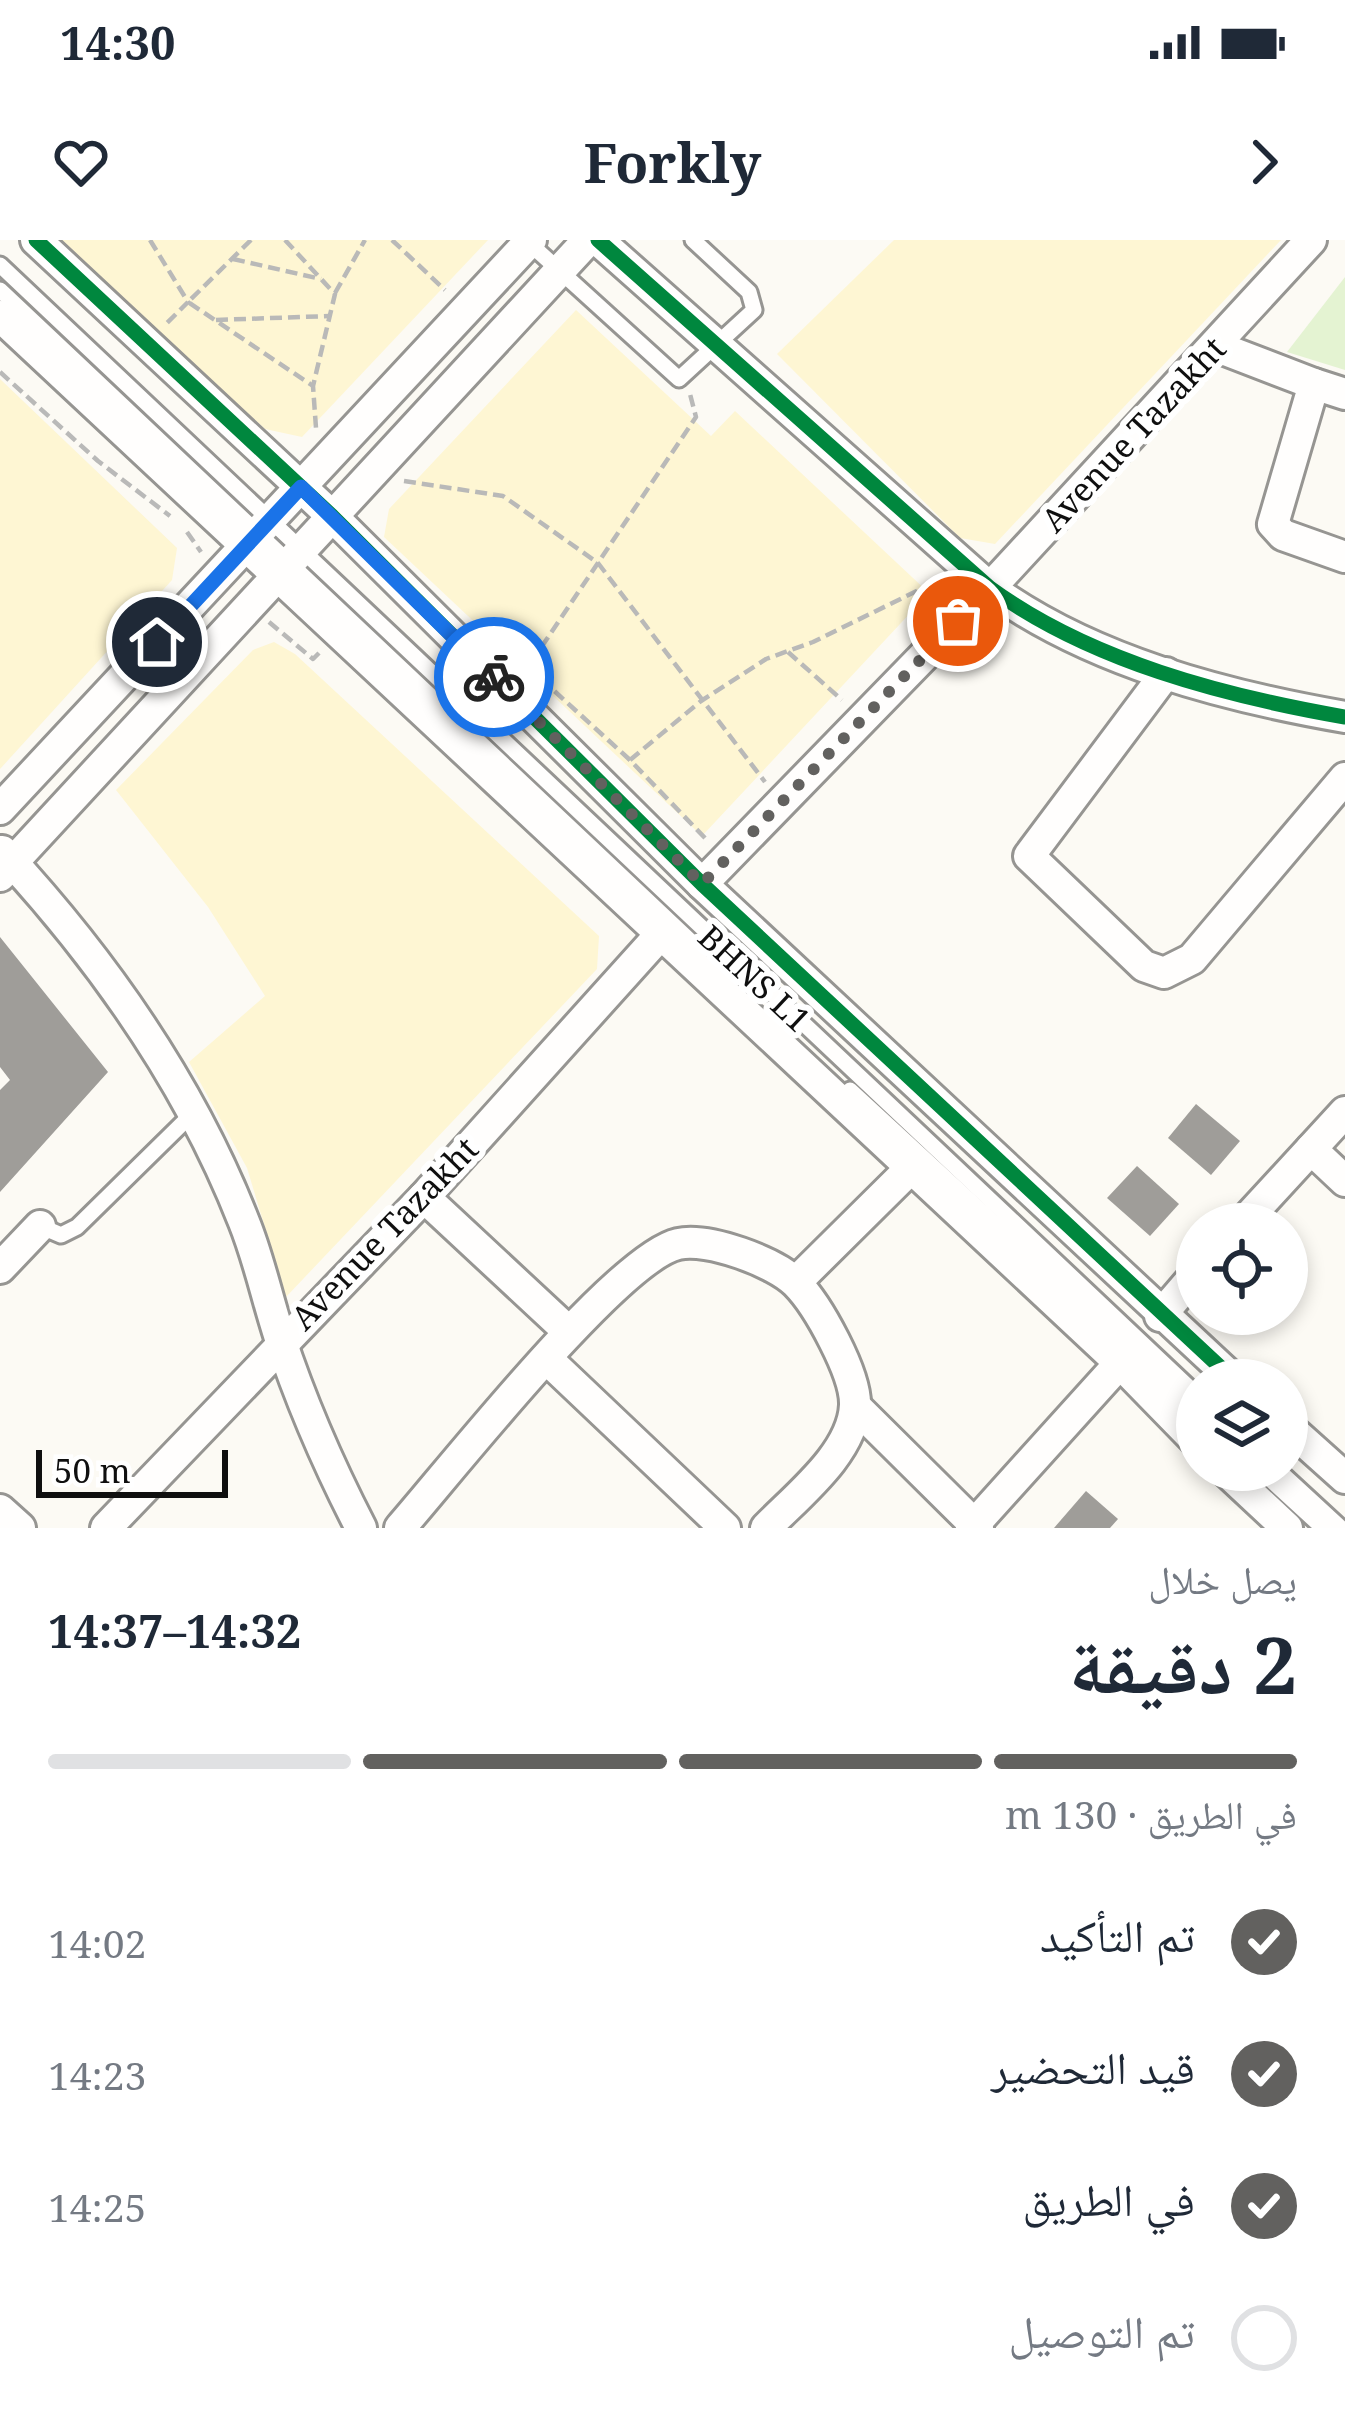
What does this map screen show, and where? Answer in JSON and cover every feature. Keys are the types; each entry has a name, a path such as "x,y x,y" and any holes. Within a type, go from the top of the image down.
{"street":[{"path":"37,240 713,873 1160,1316 1210,1359"},
{"path":"361,1528 328,1465 244,1222 192,1114 120,994 4,863 588,240"},
{"path":"598,240 716,351 965,567 1035,621 1166,673 1345,717"},
{"name":"Avenue Tazakht","path":"713,873 990,588 1311,240"},
{"path":"0,809 529,241"},
{"path":"0,316 260,532 290,561 339,630 1176,1420"},
{"path":"1216,346 1345,394"},
{"path":"1314,383 1273,524 1283,535 1345,557"},
{"path":"1166,673 1029,856 1144,967 1164,973 1192,959 1345,778"},
{"name":"Avenue Tazakht","path":"106,1528 281,1340 424,1197 660,935"},
{"path":"1261,1203 1345,1112"},
{"path":"1311,1149 1345,1180"},
{"path":"796,1282 910,1169"},
{"path":"424,1197 569,1332"},
{"path":"0,1268 40,1226"},
{"path":"400,1528 569,1332 645,1258 679,1244 714,1244 796,1282 842,1358 855,1406 974,1527 1120,1363"},
{"path":"1160,1316 1176,1298"},
{"path":"548,1360 725,1528"},
{"path":"766,1528 831,1460 855,1406"},
{"path":"1308,1445 1345,1478"},
{"path":"1247,1491 1287,1528"},
{"path":"0,1510 20,1528"}],"lane":[{"path":"529,241 682,379 751,316 755,304 693,240"},
{"path":"0,265 260,532"},
{"path":"0,290 260,532"},
{"name":"BHNS L1","path":"290,561 1176,1376"},
{"name":"BHNS L1","path":"290,561 770,1017 1176,1391"},
{"path":"40,1226 61,1235 77,1227 192,1114"},
{"path":"1282,1491 1322,1528"},
{"path":"1301,1491 1341,1528"}],"path":[{"path":"150,240 188,302 313,386"},
{"path":"162,328 251,240"},
{"path":"285,240 334,294"},
{"path":"333,453 316,429 313,386 334,294 364,240"},
{"path":"392,240 466,310"},
{"path":"232,259 321,279"},
{"path":"216,320 329,316"},
{"path":"0,372 98,461 183,526 220,575"},
{"path":"682,379 695,417 528,667 630,760 713,873"},
{"path":"369,476 503,496 598,562 782,804"},
{"path":"630,760 701,701 766,659 965,567"},
{"path":"249,605 314,659 339,630"},
{"path":"788,652 864,719"}],"green space":[{"path":"1345,277 1345,370 1287,352"}],"sand":[{"path":"56,240 488,240 302,437 265,429"},
{"path":"894,240 1281,240 995,544 960,538 777,354"},
{"path":"576,310 711,436 735,411 929,593 702,836 384,537 389,509"},
{"path":"0,379 177,548 172,580 0,769"},
{"path":"274,642 295,654 599,936 597,969 286,1297 247,1168 189,1062 265,996 208,907 116,790 253,650"}],"building":[{"path":"0,937 108,1072 0,1192 0,1090 10,1080 0,1067"},
{"path":"1196,1104 1240,1141 1211,1175 1168,1138"},
{"path":"1137,1166 1178,1203 1150,1236 1107,1198"},
{"path":"1086,1491 1118,1519 1110,1528 1054,1528"}],"cycle path":[{"path":"36,240 332,516 702,884 1211,1359"},
{"path":"598,240 990,588 1029,614 1160,672 1345,717"}],"way so far":[{"path":"494,677 702,884 958,621"}],"route":[{"path":"157,642 301,487 494,677"}]}
